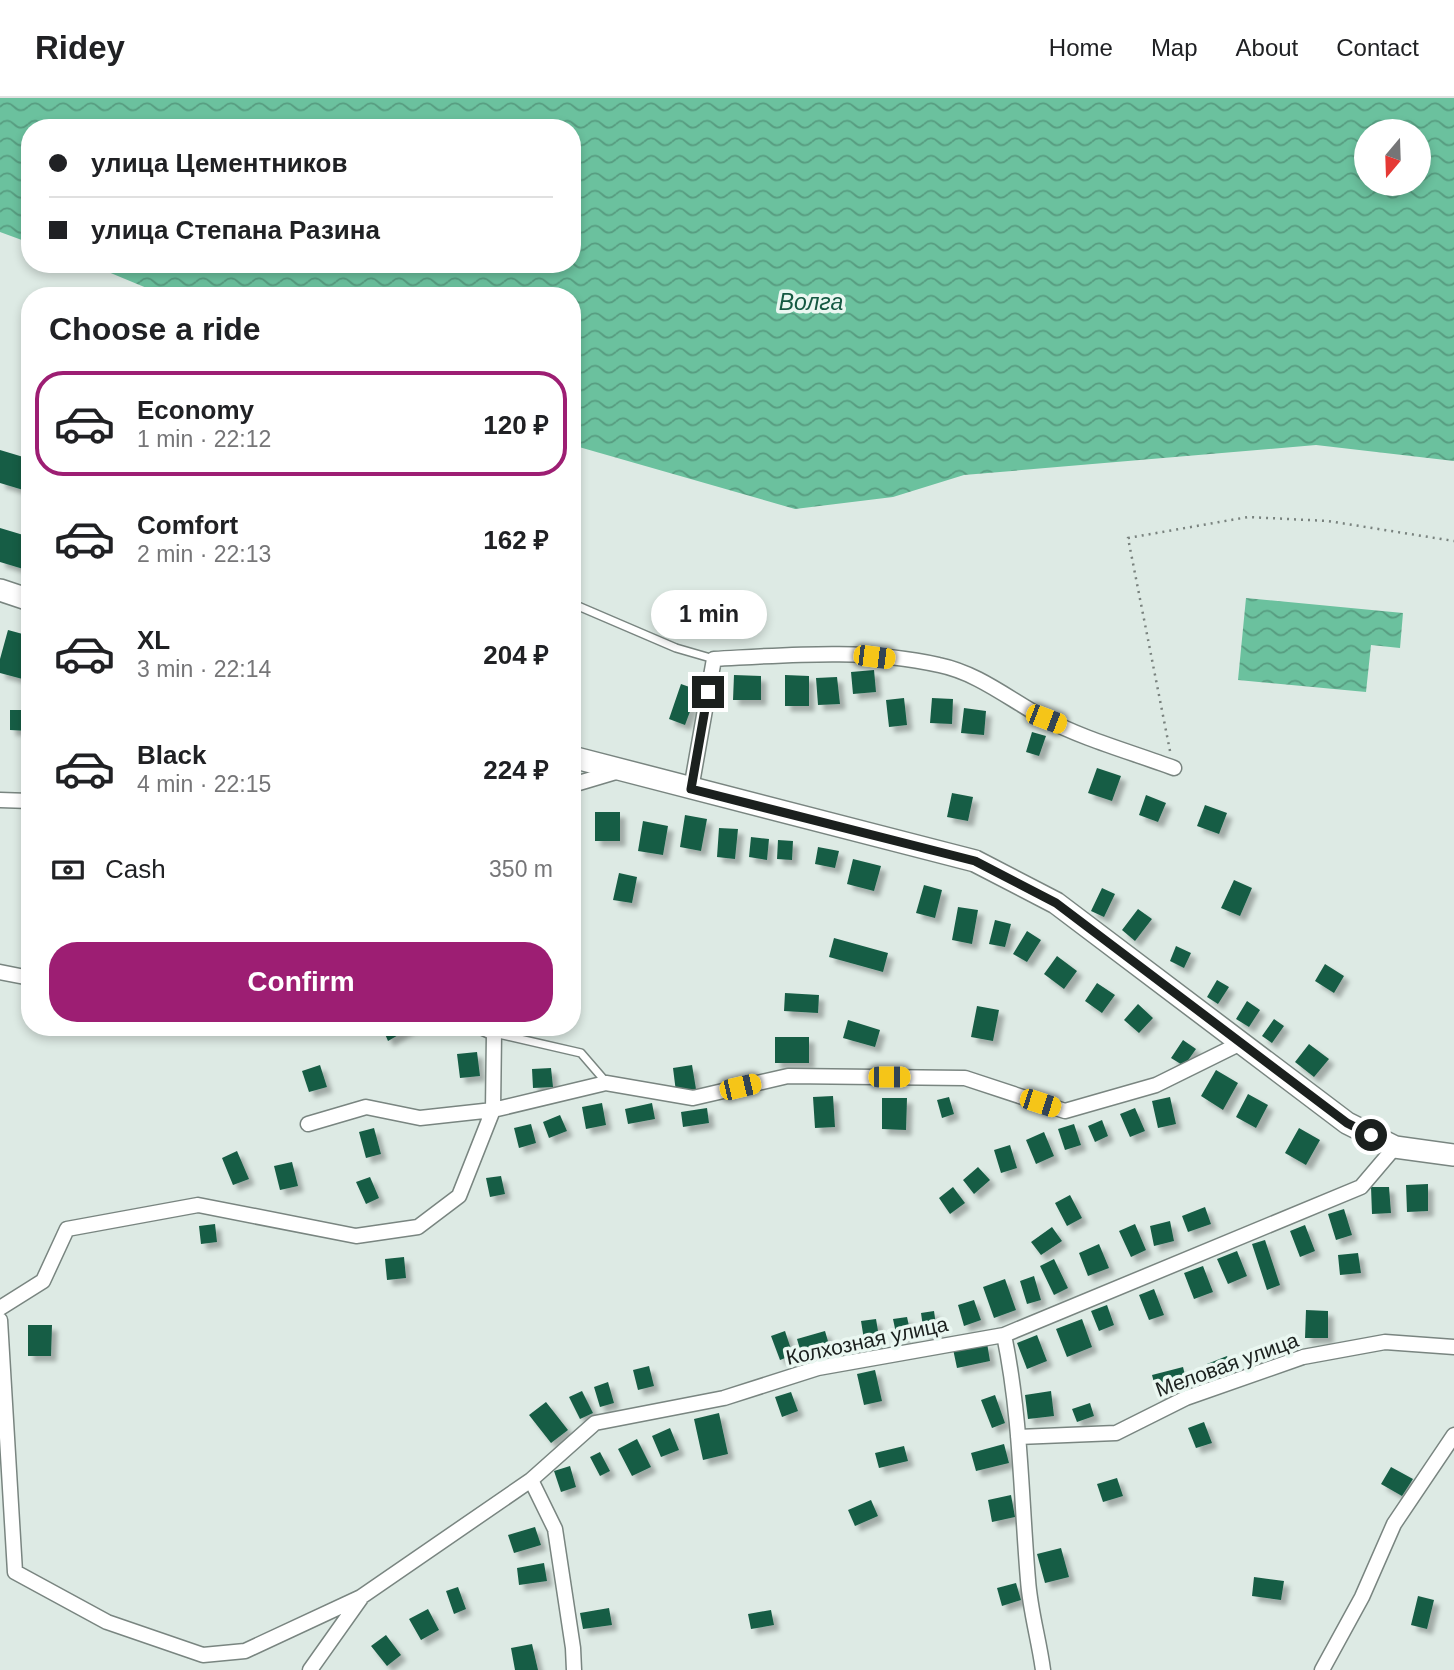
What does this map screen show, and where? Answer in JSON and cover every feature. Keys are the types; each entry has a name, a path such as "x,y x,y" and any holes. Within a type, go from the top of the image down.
{"street":[{"path":"0,590 21,597"},
{"path":"691,789 714,659 852,654 940,665 978,679 1046,719 1174,768"},
{"path":"581,760 975,861 1056,903 1347,1123 1395,1147 1454,1155"},
{"path":"581,782 620,771"},
{"path":"0,800 21,801"},
{"path":"0,972 21,976"},
{"path":"0,1308 43,1281 67,1229 198,1205 356,1236 418,1227 459,1196 493,1110 488,1036"},
{"path":"308,1124 366,1107 420,1118 493,1110 606,1083 693,1098 788,1076 965,1078 1065,1111 1156,1085 1241,1043"},
{"name":"Колхозная улица","path":"361,1597 531,1480 596,1423 724,1398 818,1368 1004,1335 1361,1188 1395,1147"},
{"path":"0,1320 15,1572 107,1622 203,1655 245,1651 361,1597"},
{"path":"1004,1335 1013,1378 1028,1583 1043,1670"},
{"name":"Меловая улица","path":"1018,1437 1116,1433 1186,1398 1303,1357 1385,1342 1454,1347"},
{"path":"1322,1670 1362,1597 1394,1524 1454,1435"},
{"path":"531,1480 555,1529 574,1670"},
{"path":"310,1670 361,1597"}],"lane":[{"path":"581,607 676,648 714,659"},
{"path":"512,1036 581,1053 606,1083"}],"path":[{"path":"1174,768 1128,538 1248,517 1328,521 1454,541"}],"water":[{"name":"Волга","path":"0,98 1454,98 1454,461 1316,445 964,475 893,497 795,509 581,448 581,287 144,287 111,273 581,273 581,119 21,119 21,240 0,232"},
{"path":"1246,598 1403,613 1400,648 1371,645 1366,692 1238,680"}],"building":[{"path":"0,450 21,456 21,489 0,483"},
{"path":"0,528 21,534 21,568 0,562"},
{"path":"8,630 21,634 21,679 0,673 0,659"},
{"path":"874,670 876,692 853,694 851,672"},
{"path":"734,675 761,676 761,700 733,700"},
{"path":"785,675 809,676 809,706 785,706"},
{"path":"837,677 840,704 818,705 816,678"},
{"path":"681,684 698,690 685,725 669,719"},
{"path":"904,698 907,725 889,727 886,700"},
{"path":"932,698 953,699 952,724 930,723"},
{"path":"964,708 986,711 984,735 961,733"},
{"path":"10,710 21,710 21,731 10,730"},
{"path":"1032,732 1046,736 1039,756 1026,752"},
{"path":"1097,768 1121,776 1112,801 1088,793"},
{"path":"952,793 973,797 968,821 947,817"},
{"path":"1146,795 1166,803 1158,822 1139,815"},
{"path":"1205,805 1227,813 1219,834 1197,826"},
{"path":"595,812 620,812 620,841 595,841"},
{"path":"685,815 707,819 701,851 680,847"},
{"path":"643,821 668,826 663,855 638,851"},
{"path":"719,828 738,829 735,859 717,857"},
{"path":"751,837 769,839 767,860 749,857"},
{"path":"778,840 793,841 792,860 777,859"},
{"path":"818,847 839,851 835,868 815,864"},
{"path":"853,859 881,866 874,891 847,884"},
{"path":"619,873 637,877 632,903 613,900"},
{"path":"1234,880 1252,888 1240,916 1221,908"},
{"path":"924,885 942,890 935,918 916,913"},
{"path":"1102,888 1115,894 1104,917 1091,911"},
{"path":"958,907 978,910 972,944 952,940"},
{"path":"1138,909 1152,919 1135,941 1122,930"},
{"path":"995,920 1011,924 1005,947 989,944"},
{"path":"1027,931 1041,940 1027,962 1013,954"},
{"path":"834,938 888,953 883,972 829,957"},
{"path":"1176,946 1191,953 1184,968 1170,961"},
{"path":"1057,956 1077,971 1064,989 1044,974"},
{"path":"1325,964 1344,976 1334,993 1315,981"},
{"path":"1217,980 1229,987 1218,1004 1207,997"},
{"path":"1097,983 1115,995 1102,1013 1085,1001"},
{"path":"785,993 819,995 818,1013 784,1011"},
{"path":"1247,1001 1260,1010 1249,1027 1236,1019"},
{"path":"1138,1004 1153,1018 1139,1033 1124,1020"},
{"path":"977,1006 999,1010 993,1041 971,1037"},
{"path":"1274,1019 1284,1026 1272,1043 1262,1036"},
{"path":"848,1020 880,1030 875,1047 843,1038"},
{"path":"775,1037 809,1037 809,1063 775,1063"},
{"path":"1183,1040 1196,1049 1184,1066 1171,1058"},
{"path":"1309,1044 1329,1059 1314,1077 1295,1062"},
{"path":"477,1052 480,1076 460,1078 457,1054"},
{"path":"320,1065 327,1087 309,1092 302,1071"},
{"path":"692,1065 696,1089 676,1092 673,1068"},
{"path":"551,1068 553,1087 533,1088 532,1069"},
{"path":"1216,1070 1238,1083 1223,1110 1201,1096"},
{"path":"1248,1094 1268,1105 1256,1128 1236,1117"},
{"path":"833,1096 835,1127 815,1128 813,1097"},
{"path":"949,1097 954,1114 942,1118 937,1100"},
{"path":"1170,1097 1176,1124 1158,1128 1152,1101"},
{"path":"882,1098 907,1098 906,1130 882,1129"},
{"path":"602,1103 606,1125 586,1129 582,1107"},
{"path":"652,1103 655,1119 628,1124 625,1109"},
{"path":"707,1108 709,1123 683,1127 681,1112"},
{"path":"1135,1108 1145,1131 1130,1137 1120,1114"},
{"path":"560,1115 567,1131 549,1138 543,1122"},
{"path":"1102,1120 1108,1136 1095,1142 1088,1126"},
{"path":"531,1124 536,1143 519,1148 514,1128"},
{"path":"1074,1124 1081,1145 1065,1150 1058,1129"},
{"path":"374,1128 381,1154 366,1158 359,1132"},
{"path":"1299,1128 1320,1140 1306,1165 1285,1153"},
{"path":"1044,1132 1054,1156 1036,1164 1026,1140"},
{"path":"1010,1145 1017,1168 1001,1173 994,1150"},
{"path":"237,1151 249,1179 233,1185 222,1158"},
{"path":"292,1162 298,1186 280,1190 274,1166"},
{"path":"978,1167 990,1180 974,1194 963,1180"},
{"path":"501,1176 505,1194 490,1197 486,1178"},
{"path":"370,1177 379,1198 366,1204 356,1182"},
{"path":"1428,1184 1428,1211 1407,1212 1406,1185"},
{"path":"953,1187 965,1203 950,1214 939,1198"},
{"path":"1371,1187 1389,1187 1391,1213 1372,1214"},
{"path":"1070,1195 1082,1218 1067,1226 1055,1203"},
{"path":"1205,1207 1211,1224 1188,1232 1182,1216"},
{"path":"1344,1209 1352,1235 1336,1240 1328,1214"},
{"path":"1170,1221 1174,1241 1154,1246 1150,1226"},
{"path":"215,1224 217,1242 201,1244 199,1226"},
{"path":"1135,1224 1146,1250 1131,1257 1119,1231"},
{"path":"1305,1225 1315,1251 1300,1257 1290,1231"},
{"path":"1052,1227 1062,1241 1041,1255 1031,1242"},
{"path":"1265,1240 1280,1285 1267,1290 1252,1244"},
{"path":"1099,1244 1109,1268 1088,1276 1079,1253"},
{"path":"1237,1251 1247,1276 1228,1284 1217,1259"},
{"path":"1358,1253 1361,1273 1340,1275 1338,1255"},
{"path":"404,1257 406,1278 387,1280 385,1259"},
{"path":"1054,1259 1068,1288 1054,1295 1040,1266"},
{"path":"1203,1266 1213,1292 1194,1299 1184,1273"},
{"path":"1034,1276 1041,1300 1027,1304 1020,1281"},
{"path":"1005,1279 1016,1310 994,1318 983,1287"},
{"path":"1154,1289 1164,1315 1149,1320 1139,1295"},
{"path":"974,1300 981,1320 964,1326 958,1305"},
{"path":"1107,1305 1114,1325 1099,1331 1091,1311"},
{"path":"1306,1310 1328,1311 1328,1338 1305,1338"},
{"path":"934,1311 937,1332 924,1334 921,1313"},
{"path":"907,1317 911,1335 897,1338 893,1319"},
{"path":"876,1319 880,1343 865,1346 861,1321"},
{"path":"1082,1319 1092,1347 1067,1357 1056,1329"},
{"path":"28,1325 52,1325 51,1356 28,1356"},
{"path":"785,1331 793,1355 780,1360 771,1336"},
{"path":"825,1331 830,1348 802,1356 797,1339"},
{"path":"1037,1335 1047,1361 1027,1369 1017,1343"},
{"path":"987,1343 990,1361 957,1368 953,1349"},
{"path":"1227,1356 1232,1368 1212,1376 1207,1364"},
{"path":"649,1366 654,1386 638,1390 633,1370"},
{"path":"1183,1367 1188,1387 1157,1394 1152,1375"},
{"path":"875,1370 882,1401 864,1405 857,1374"},
{"path":"608,1382 614,1403 600,1407 594,1387"},
{"path":"582,1391 593,1413 580,1419 569,1397"},
{"path":"1051,1391 1054,1416 1028,1419 1025,1395"},
{"path":"791,1392 798,1411 782,1417 775,1397"},
{"path":"995,1395 1005,1423 992,1428 981,1400"},
{"path":"546,1402 568,1430 551,1443 529,1415"},
{"path":"1090,1403 1094,1416 1077,1422 1072,1409"},
{"path":"719,1413 728,1454 703,1460 694,1419"},
{"path":"1204,1422 1212,1443 1196,1448 1188,1428"},
{"path":"670,1428 679,1450 661,1457 652,1436"},
{"path":"637,1439 651,1467 632,1476 618,1449"},
{"path":"1004,1444 1009,1463 976,1471 971,1453"},
{"path":"904,1446 908,1461 879,1468 875,1453"},
{"path":"600,1452 610,1471 600,1476 590,1457"},
{"path":"570,1466 576,1487 561,1492 554,1471"},
{"path":"1391,1467 1413,1479 1402,1496 1381,1484"},
{"path":"1117,1478 1123,1496 1103,1502 1097,1484"},
{"path":"1011,1495 1015,1517 992,1522 988,1500"},
{"path":"871,1500 878,1516 855,1526 848,1510"},
{"path":"535,1527 541,1545 514,1553 508,1535"},
{"path":"1061,1548 1069,1577 1045,1583 1037,1554"},
{"path":"544,1563 547,1581 519,1585 517,1568"},
{"path":"1254,1577 1284,1581 1281,1600 1252,1596"},
{"path":"1016,1583 1021,1600 1002,1606 997,1588"},
{"path":"458,1587 466,1609 454,1614 446,1591"},
{"path":"1418,1596 1434,1600 1427,1629 1411,1625"},
{"path":"609,1608 612,1625 583,1629 580,1613"},
{"path":"428,1609 439,1630 421,1640 409,1619"},
{"path":"771,1610 774,1625 751,1629 748,1614"},
{"path":"386,1635 401,1655 387,1666 371,1646"},
{"path":"532,1644 538,1670 515,1670 511,1648"}],"route":[{"path":"708,692 691,789 975,861 1056,903 1347,1123 1371,1135"}]}
